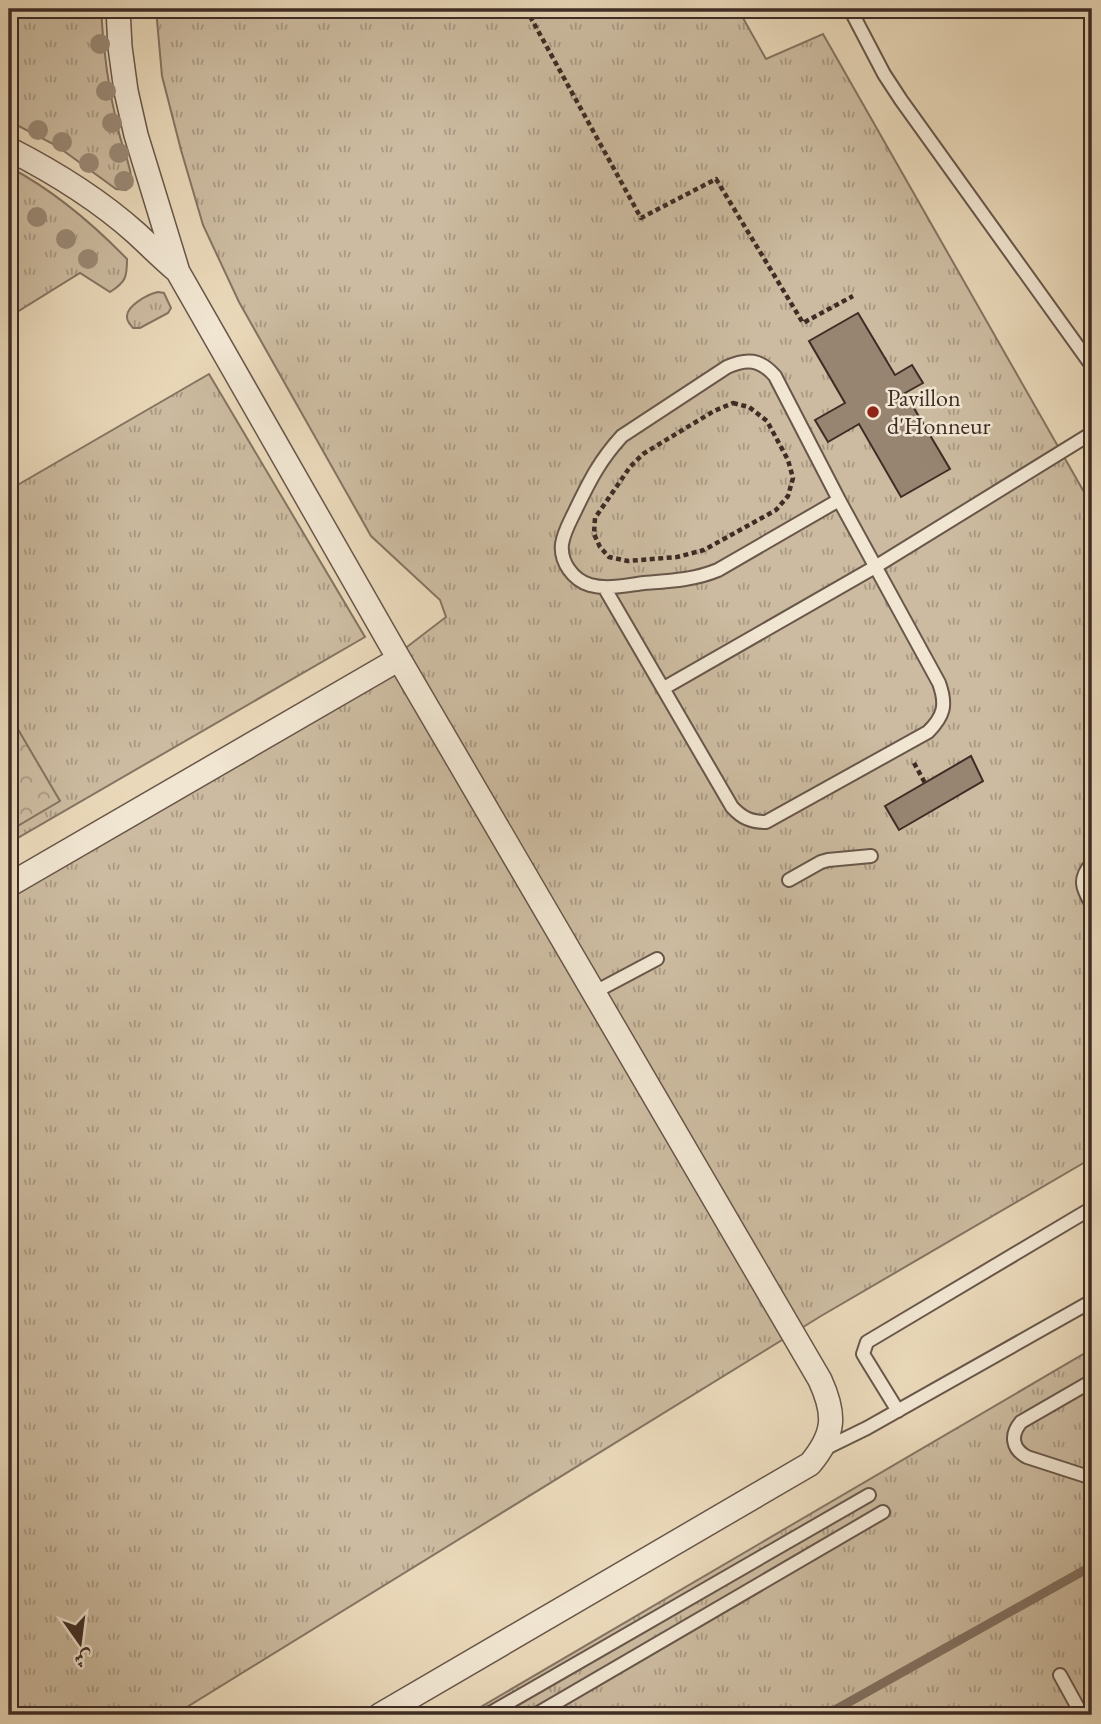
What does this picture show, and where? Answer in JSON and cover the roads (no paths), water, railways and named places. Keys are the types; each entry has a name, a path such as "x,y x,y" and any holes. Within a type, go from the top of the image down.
{"street":[{"path":"118,9 126,91 136,135 178,272 399,659 820,1380 832,1415 822,1450 810,1464 380,1715"},
{"path":"9,149 86,194 134,231 178,272"},
{"path":"9,885 399,659"}],"lane":[{"path":"850,9 884,74 901,100 1092,366"},
{"path":"604,587 732,807 741,817 753,822 766,822 928,732 943,710 944,696 775,376 758,362 737,362 622,436 597,468 565,532 562,545 563,558 569,570 591,585 604,587 683,580 707,575 729,564 839,500"},
{"path":"664,688 875,566 1092,433"},
{"path":"789,880 828,860 871,856"},
{"path":"1092,863 1086,870 1083,888 1092,905"},
{"path":"593,993 657,959"},
{"path":"898,1411 863,1353 867,1342 1092,1208"},
{"path":"822,1450 898,1411 1092,1301"},
{"path":"1092,1381 1021,1422 1013,1437 1014,1446 1027,1457 1092,1478"},
{"path":"487,1715 869,1495"},
{"path":"535,1715 883,1512"},
{"path":"1060,1675 1082,1715"}],"waterway":[{"path":"826,1715 1092,1566"}],"place":[{"name":"Pavillon d'Honneur","path":"873,412"}]}
